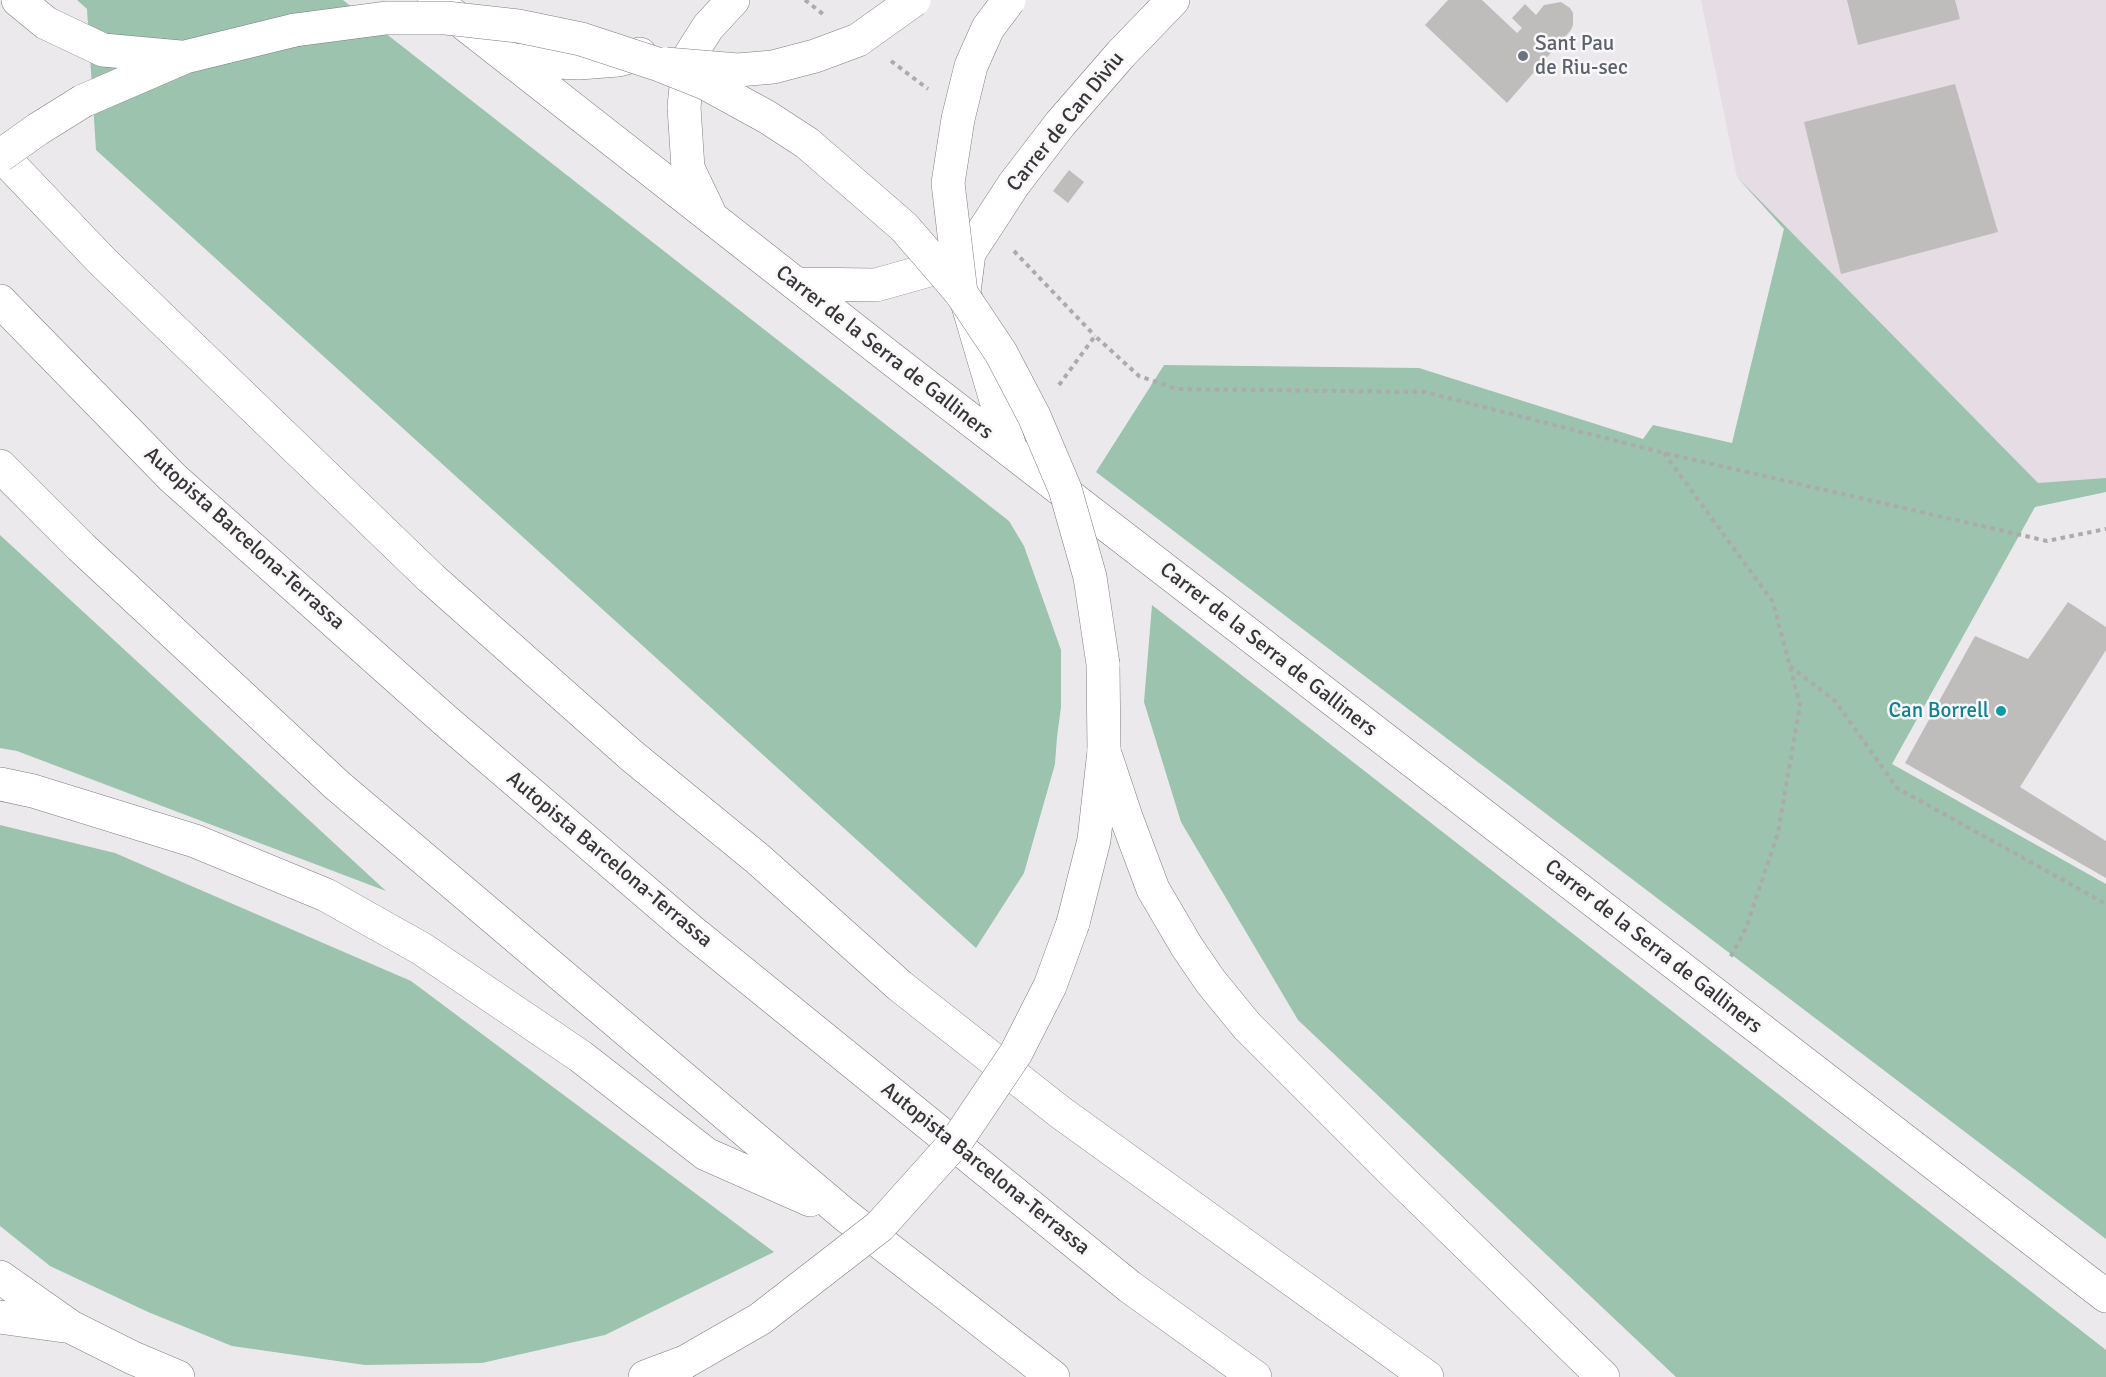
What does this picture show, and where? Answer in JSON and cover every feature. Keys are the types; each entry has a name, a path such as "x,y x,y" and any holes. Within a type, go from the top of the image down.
{"main road":[{"path":"18,0 46,23 103,50 185,57"},
{"name":"Carrer de la Serra de Galliners","path":"434,0 1011,451 2106,1296"},
{"path":"712,219 688,168 684,107 689,57 708,27 733,0"},
{"path":"657,64 738,70 773,67 815,56 858,39 914,0"},
{"path":"961,293 948,183 956,130 971,66 988,28 1009,0"},
{"name":"Carrer de Can Diviu","path":"1011,451 964,292 969,253 1014,184 1060,124 1121,54 1173,0"},
{"path":"645,1377 685,1362 760,1319 880,1226 958,1139 1016,1053 1050,986 1073,923 1094,840 1104,751 1103,664 1090,577 1065,489 1029,406 1000,354 961,293 904,227 807,143 767,117 707,84 657,64 581,39 518,26 446,18 386,18 295,30 185,57 83,101 0,155 102,261 431,578 632,756 758,859 900,986 1060,1112 1426,1377"},
{"path":"511,60 579,63 618,60 672,47 708,27"},
{"path":"796,284 876,285 933,269 969,253"},
{"name":"Autopista Barcelona-Terrassa","path":"0,301 173,478 536,798 690,930 1130,1287 1255,1377"},
{"path":"0,466 81,547 339,786 845,1215 1053,1377"},
{"path":"1104,751 1153,889 1210,982 1247,1026 1603,1377"},
{"path":"0,784 33,790 195,841 326,895 422,949 580,1056 706,1154 845,1215"},
{"path":"0,1277 71,1327 133,1358 178,1377"},
{"path":"0,1317 71,1327"}],"path":[{"path":"1053,393 1095,336 1139,376 1177,389 1425,392 1664,453 2047,541 2106,529"},
{"path":"1664,453 1773,602 1800,705 1778,833 1746,928 1712,992"},
{"path":"1789,666 1835,701 1897,788 2106,904"}],"shaded area":[{"path":"1701,0 2106,0 2106,492 2050,504 1784,229 1737,177"}],"green space":[{"path":"77,0 343,0 1009,521 1024,546 1061,650 1061,707 1055,764 1024,873 976,948 96,150 87,9"},
{"path":"1737,177 2038,483 2106,478 2106,492 2035,507 1892,764 2106,884 2106,1239 1096,472 1164,365 1419,368 1643,439 1653,425 1732,443 1784,229"},
{"path":"0,535 386,891 17,751 0,748"},
{"path":"1152,605 2106,1350 2106,1377 1676,1377 1298,1020 1181,822 1144,702"},
{"path":"0,825 115,853 411,981 774,1252 605,1335 482,1363 365,1365 232,1346 148,1312 50,1266 0,1226"}],"building":[{"path":"1448,0 1482,0 1517,33 1522,28 1512,18 1525,4 1536,15 1544,5 1561,2 1573,13 1573,25 1507,103 1425,25"},
{"path":"1847,0 1955,0 1960,19 1858,45"},
{"path":"1955,84 1998,232 1841,274 1804,122"},
{"path":"1069,170 1084,182 1068,203 1053,191"},
{"name":"Can Borrell","path":"2068,602 2106,627 2106,650 2020,787 2106,841 2106,878 1905,763 1975,636 2028,659"}],"place":[{"name":"Sant Pau de Riu-sec","path":"1523,56"},
{"name":"Can Borrell","path":"2001,711"}]}
